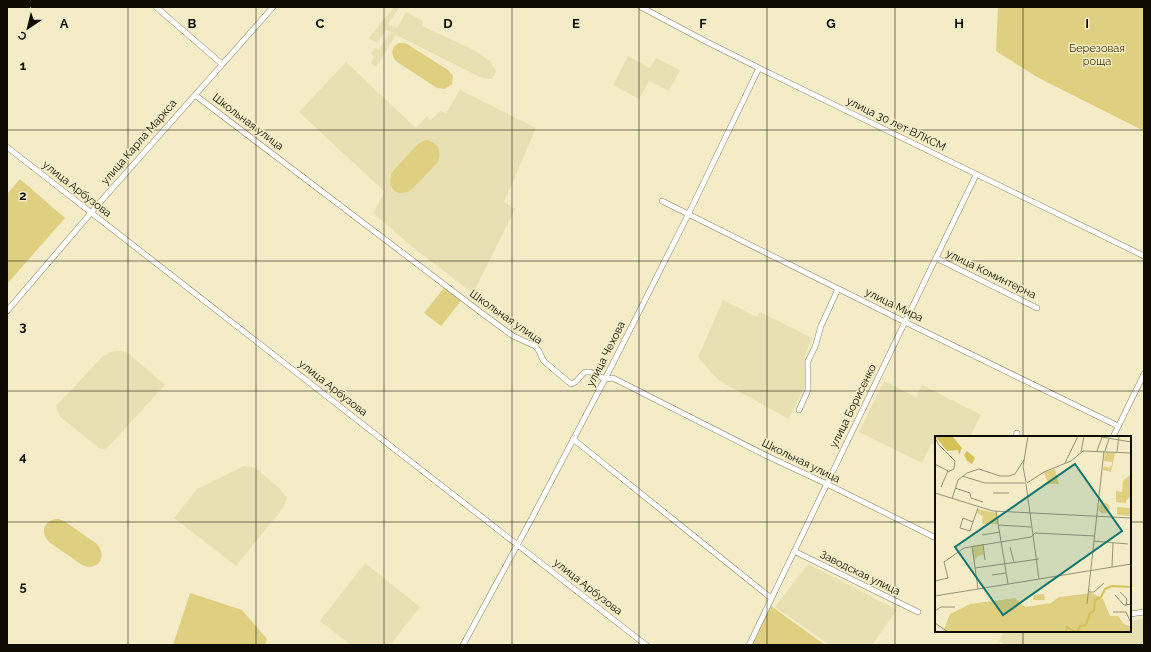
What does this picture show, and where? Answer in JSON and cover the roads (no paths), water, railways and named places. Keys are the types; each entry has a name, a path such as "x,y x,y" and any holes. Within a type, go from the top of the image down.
{"street":[{"path":"156,7 222,64"},
{"name":"улица Карла Маркса","path":"7,311 91,212 273,7"},
{"name":"улица 30 лет ВЛКСМ","path":"641,7 759,68 1144,256"},
{"name":"улица Чехова","path":"463,645 605,379 688,215 759,68"},
{"name":"Школьная улица","path":"195,95 513,336 535,346 543,360 571,384 577,382 581,375 585,372 590,372 605,379 612,378 767,456 935,538"},
{"name":"улица Арбузова","path":"7,147 646,645"},
{"name":"улица Борисенко","path":"749,645 976,175"},
{"name":"улица Мира","path":"662,201 1118,426"},
{"name":"улица Коминтерна","path":"936,258 1037,308"},
{"path":"798,410 808,390 808,361 815,347 821,326 838,289"},
{"path":"1113,436 1144,374"},
{"path":"573,439 771,598"},
{"name":"Заводская улица","path":"794,551 918,612"},
{"path":"1131,614 1144,612"}],"park label":[{"name":"Березовая роща","path":"1097,54"}]}
